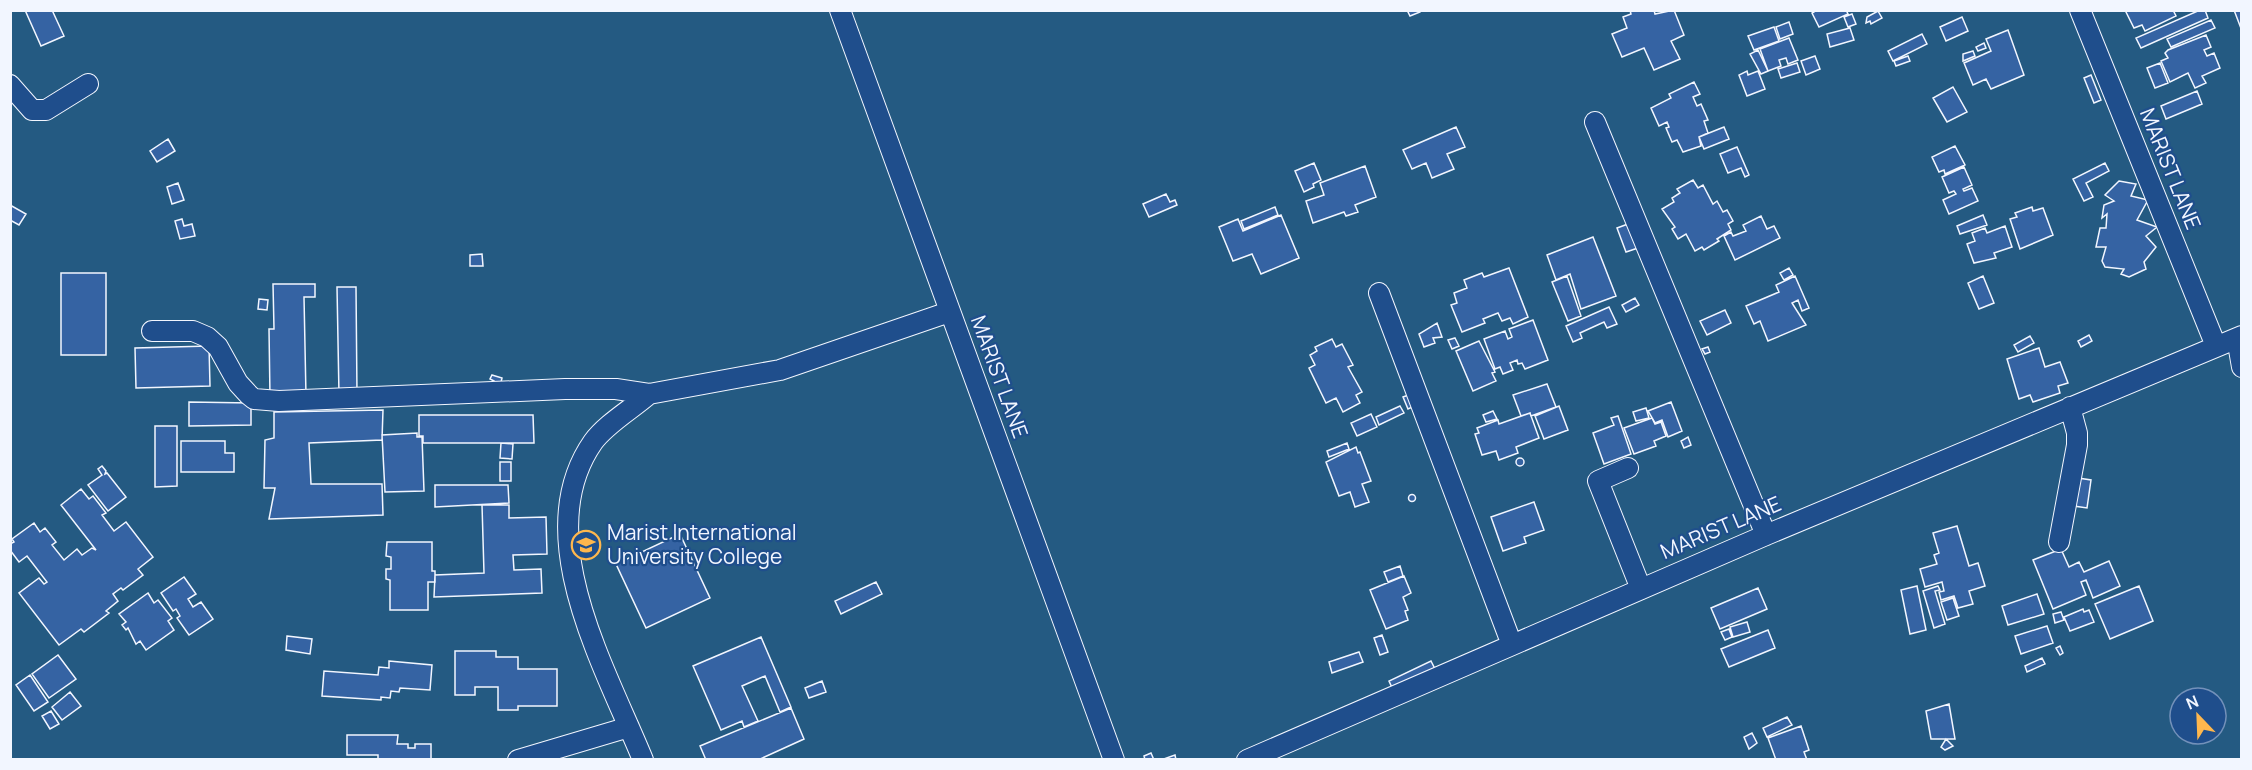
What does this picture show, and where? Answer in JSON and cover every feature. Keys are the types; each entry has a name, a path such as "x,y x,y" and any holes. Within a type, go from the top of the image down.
{"street":[{"name":"MARIST LANE","path":"840,10 1114,759"},
{"name":"MARIST LANE","path":"2080,10 2216,346"},
{"path":"10,85 32,110 46,110 88,84"},
{"path":"1595,122 1766,535"},
{"path":"1378,293 1512,645"},
{"path":"152,331 194,331 212,340 238,383 254,399 279,401 565,389 616,389 649,394 780,370 949,312"},
{"name":"MARIST LANE","path":"1247,759 1766,535 2239,337"},
{"path":"2239,337 2241,368"},
{"path":"643,759 582,614 570,566 569,522 576,474 586,453 596,439 649,394"},
{"path":"2059,542 2078,433 2070,407"},
{"path":"1628,468 1599,482 1641,589"},
{"path":"518,759 629,727"}],"shaded area":[{"path":"10,11 2241,11 2241,759 11,759"}],"building":[{"path":"25,10 52,10 64,36 41,46"},
{"path":"1407,10 1420,10 1420,12 1410,16"},
{"path":"1630,10 1654,10 1655,14 1674,10 1684,35 1671,41 1680,59 1654,70 1644,48 1622,57 1612,34 1627,28 1623,17 1631,14"},
{"path":"1817,10 1846,10 1848,14 1819,27 1812,13"},
{"path":"2125,10 2173,10 2176,16 2145,31 2142,25 2134,28"},
{"path":"2200,10 2205,10 2208,18 2141,48 2136,38"},
{"path":"2234,10 2242,10 2242,31"},
{"path":"1878,11 1882,18 1871,24 1870,21 1866,23 1867,17"},
{"path":"1852,14 1856,24 1848,27 1844,17"},
{"path":"1962,17 1968,31 1946,41 1940,27"},
{"path":"2211,20 2215,28 2171,47 2167,39"},
{"path":"1789,22 1793,34 1780,39 1776,27"},
{"path":"1774,27 1779,41 1754,50 1748,36"},
{"path":"1850,28 1854,40 1830,47 1827,34"},
{"path":"2008,30 2024,75 1991,89 1986,79 1973,85 1964,63 1991,51 1986,39"},
{"path":"1922,34 1927,44 1893,61 1888,51"},
{"path":"2206,35 2211,47 2204,50 2207,56 2214,53 2220,68 2202,76 2206,83 2195,88 2188,73 2170,82 2161,61 2168,58 2165,53"},
{"path":"1789,38 1798,60 1788,64 1786,58 1779,60 1781,66 1768,71 1760,49"},
{"path":"1984,43 1986,48 1978,51 1976,47"},
{"path":"1758,50 1768,71 1761,74 1750,54"},
{"path":"1973,51 1975,56 1963,61 1963,54"},
{"path":"1815,56 1820,69 1806,75 1801,61"},
{"path":"1908,56 1910,61 1896,66 1894,61"},
{"path":"1797,63 1800,72 1781,78 1778,69"},
{"path":"2160,63 2168,83 2155,88 2147,68"},
{"path":"1747,71 1748,75 1758,71 1765,89 1747,96 1739,75"},
{"path":"2091,75 2101,100 2094,103 2084,78"},
{"path":"1694,82 1700,94 1693,97 1697,106 1701,104 1708,120 1704,121 1708,133 1699,137 1701,146 1683,152 1677,140 1672,142 1666,128 1669,127 1667,122 1659,126 1651,108 1671,98 1669,94"},
{"path":"1953,87 1967,112 1947,122 1933,98"},
{"path":"2197,91 2202,104 2166,119 2161,106"},
{"path":"1456,127 1465,147 1447,154 1454,169 1432,178 1426,163 1412,169 1403,150"},
{"path":"1724,127 1729,139 1704,149 1699,137"},
{"path":"168,139 175,151 157,162 150,151"},
{"path":"1955,146 1965,165 1945,174 1944,170 1939,172 1932,157"},
{"path":"1737,147 1749,175 1745,177 1741,168 1728,173 1720,154"},
{"path":"1314,163 1321,180 1304,192 1295,171"},
{"path":"2105,163 2109,171 2086,183 2093,197 2084,201 2073,179"},
{"path":"1365,166 1376,197 1355,205 1358,212 1346,216 1344,212 1313,223 1306,201 1324,195 1320,183"},
{"path":"1964,167 1972,185 1963,189 1964,191 1972,188 1978,201 1949,214 1943,200 1956,194 1954,191 1949,193 1942,177"},
{"path":"1693,180 1698,188 1703,185 1713,204 1717,201 1723,212 1727,210 1733,221 1728,224 1731,230 1717,239 1719,241 1704,250 1702,247 1695,251 1686,234 1678,239 1672,229 1675,227 1662,209 1674,202 1672,198 1680,193 1677,189"},
{"path":"2119,181 2136,184 2131,196 2148,200 2137,220 2157,227 2146,236 2156,247 2144,262 2146,269 2129,277 2121,274 2124,269 2105,267 2102,261 2106,247 2096,247 2100,228 2106,228 2107,214 2102,218 2104,205 2114,201 2105,195"},
{"path":"178,183 184,200 172,204 167,187"},
{"path":"1166,194 1170,202 1175,200 1177,205 1149,217 1143,204"},
{"path":"10,205 26,214 19,225 10,220"},
{"path":"1275,207 1278,215 1244,229 1241,221"},
{"path":"2032,207 2033,211 2043,208 2053,235 2020,249 2010,219 2017,217 2015,213"},
{"path":"1281,215 1299,258 1261,274 1252,254 1233,261 1219,227 1238,219 1243,231"},
{"path":"1983,215 1987,225 1960,234 1957,226"},
{"path":"1761,216 1767,229 1774,226 1780,238 1735,260 1724,236 1731,232 1733,236 1746,231 1743,225"},
{"path":"182,219 184,226 192,224 195,236 180,239 175,221"},
{"path":"1628,224 1638,248 1626,252 1617,228"},
{"path":"2005,226 2012,247 1994,253 1996,258 1974,263 1967,244 1975,241 1972,233 1985,228 1987,233"},
{"path":"1593,237 1616,296 1581,309 1570,274 1556,280 1547,255"},
{"path":"482,254 483,266 470,266 470,255"},
{"path":"1509,268 1528,317 1513,324 1510,318 1502,321 1498,313 1483,319 1485,323 1462,332 1451,305 1457,303 1454,293 1467,288 1464,280 1482,273 1484,277"},
{"path":"1789,268 1793,275 1784,280 1780,273"},
{"path":"61,273 106,273 106,355 61,355"},
{"path":"1567,276 1581,316 1568,321 1552,282"},
{"path":"1795,276 1809,308 1802,311 1798,300 1792,303 1806,325 1768,341 1760,321 1754,324 1746,306 1779,292 1776,285"},
{"path":"1983,276 1994,303 1979,309 1968,283"},
{"path":"273,284 315,284 315,297 304,297 306,396 270,397 269,329 274,329"},
{"path":"337,287 356,287 357,394 339,395"},
{"path":"1635,298 1639,305 1626,312 1622,305"},
{"path":"259,299 268,300 267,310 258,309"},
{"path":"1609,307 1617,324 1607,328 1604,322 1580,333 1582,338 1573,342 1566,326"},
{"path":"1725,310 1731,323 1707,335 1700,321"},
{"path":"1533,320 1548,360 1525,369 1522,363 1518,364 1517,360 1510,363 1513,370 1503,374 1500,367 1495,369 1484,339 1505,331 1508,339 1512,337 1509,329"},
{"path":"1437,323 1442,337 1433,338 1435,343 1424,347 1419,334"},
{"path":"2089,335 2092,341 2081,347 2078,341"},
{"path":"2030,336 2034,343 2018,352 2014,345"},
{"path":"1455,338 1459,346 1452,349 1448,340"},
{"path":"1332,339 1336,347 1342,344 1353,365 1348,367 1362,392 1356,395 1360,403 1343,412 1336,398 1326,403 1309,368 1315,365 1310,355 1317,351 1315,347"},
{"path":"1479,341 1495,372 1492,373 1496,381 1473,391 1456,351"},
{"path":"209,346 210,386 136,388 135,348"},
{"path":"1708,347 1710,352 1705,354 1702,349"},
{"path":"2039,348 2045,367 2060,362 2068,383 2058,386 2060,393 2033,402 2030,395 2019,399 2007,359"},
{"path":"492,375 502,378 499,391 492,390 494,381 490,379"},
{"path":"1547,384 1556,407 1531,416 1530,413 1521,416 1513,395"},
{"path":"1414,393 1419,404 1408,409 1403,397"},
{"path":"189,402 251,403 251,425 189,426"},
{"path":"1671,402 1682,431 1668,437 1662,420 1655,423 1648,411"},
{"path":"1400,406 1404,413 1379,425 1376,417"},
{"path":"1559,406 1568,430 1544,439 1535,416"},
{"path":"1646,408 1649,418 1636,421 1633,412"},
{"path":"383,410 382,440 309,443 311,484 382,484 383,515 269,519 275,488 264,488 265,440 274,438 274,412"},
{"path":"1493,411 1497,419 1486,422 1483,415"},
{"path":"1530,413 1539,438 1516,447 1518,453 1499,460 1496,451 1482,455 1475,434 1479,433 1477,428 1498,420 1499,424"},
{"path":"1371,414 1377,427 1357,436 1351,423"},
{"path":"419,415 533,415 534,443 423,443 423,436 419,436"},
{"path":"1618,416 1631,454 1604,464 1593,433 1614,425 1611,418"},
{"path":"1652,418 1655,424 1661,422 1666,436 1654,441 1656,446 1634,454 1624,428"},
{"path":"155,426 177,426 177,486 155,487"},
{"path":"417,433 417,437 422,437 424,491 385,492 382,435"},
{"path":"1688,437 1691,445 1684,448 1681,441"},
{"path":"181,441 225,441 225,453 234,453 234,472 181,472"},
{"path":"501,443 513,444 512,459 500,458"},
{"path":"1347,443 1349,449 1329,457 1327,451"},
{"path":"1356,447 1371,481 1362,484 1369,502 1355,507 1350,492 1339,496 1326,462"},
{"path":"1520,458 1524,462 1520,466 1516,462"},
{"path":"500,462 511,462 511,481 500,481"},
{"path":"102,466 106,471 105,474 107,473 126,497 108,511 88,485 102,475 98,469"},
{"path":"2078,478 2091,480 2087,508 2074,506"},
{"path":"435,485 508,485 509,503 435,507"},
{"path":"81,489 89,499 93,496 106,513 102,515 114,531 126,522 153,557 138,569 143,575 123,590 121,588 113,594 118,601 106,611 109,613 84,632 81,629 59,645 19,593 39,578 44,584 47,582 27,556 19,562 10,550 10,544 14,542 12,539 34,523 40,532 45,528 56,542 52,545 64,560 77,549 82,555 92,548 96,550 61,505"},
{"path":"1412,494 1416,498 1412,502 1408,498"},
{"path":"1534,502 1544,530 1524,537 1526,543 1503,551 1491,517"},
{"path":"482,505 509,505 509,518 546,517 547,554 513,555 514,570 541,569 542,593 434,597 435,575 484,573"},
{"path":"1957,526 1969,566 1978,563 1985,586 1969,591 1973,604 1958,608 1954,596 1941,600 1939,592 1944,591 1942,582 1925,587 1920,569 1937,564 1934,555 1939,553 1933,533"},
{"path":"680,534 710,598 646,628 616,564"},
{"path":"387,542 432,542 432,571 435,571 435,582 428,582 428,610 390,610 390,580 386,579 386,569 391,569 391,557 386,556"},
{"path":"2061,549 2069,567 2079,562 2084,572 2109,561 2120,586 2093,598 2086,580 2081,582 2086,595 2053,609 2033,560"},
{"path":"1400,566 1403,576 1388,582 1384,572"},
{"path":"1404,576 1411,593 1403,597 1408,610 1405,611 1408,620 1386,629 1370,590"},
{"path":"184,577 196,594 188,599 193,607 201,602 213,619 189,635 177,618 180,616 176,609 173,611 161,593"},
{"path":"876,582 882,594 841,614 835,601"},
{"path":"1917,586 1926,630 1910,634 1901,590"},
{"path":"1938,586 1940,590 1935,591 1945,624 1934,628 1923,591"},
{"path":"2139,586 2153,621 2110,639 2095,604"},
{"path":"1758,588 1767,609 1720,629 1711,608"},
{"path":"148,593 154,603 158,600 172,618 168,621 174,630 146,650 140,641 136,644 128,628 126,630 122,625 126,622 119,614"},
{"path":"2037,594 2044,614 2008,625 2002,606"},
{"path":"1953,598 1959,616 1947,620 1941,602"},
{"path":"2083,609 2084,612 2089,610 2094,622 2070,631 2064,617"},
{"path":"2061,612 2064,620 2055,623 2053,614"},
{"path":"1747,622 1750,632 1733,637 1730,627"},
{"path":"2047,626 2053,643 2021,654 2015,636"},
{"path":"1729,629 1732,637 1725,640 1721,632"},
{"path":"1768,630 1775,648 1729,667 1721,649"},
{"path":"1382,635 1388,652 1380,655 1374,638"},
{"path":"287,636 312,639 310,654 286,650"},
{"path":"761,637 791,707 780,712 765,676 742,686 758,721 744,727 742,721 721,730 693,666"},
{"path":"2060,646 2063,653 2060,655 2056,648"},
{"path":"455,651 496,651 496,657 518,657 518,669 557,669 557,706 518,706 518,710 498,710 498,687 475,687 475,695 455,695"},
{"path":"1359,652 1363,662 1332,673 1329,662"},
{"path":"58,655 76,679 49,698 32,674"},
{"path":"2042,658 2045,664 2027,672 2025,666"},
{"path":"389,661 432,665 430,690 400,688 399,692 391,691 390,698 381,697 381,700 322,696 324,671 378,675 379,667 389,668"},
{"path":"1431,661 1437,673 1394,692 1389,681"},
{"path":"30,675 48,702 34,711 16,685"},
{"path":"822,681 826,692 809,698 805,688"},
{"path":"70,692 81,706 62,720 52,707"},
{"path":"1949,704 1955,739 1931,739 1926,711"},
{"path":"791,708 804,739 758,760 706,760 700,746"},
{"path":"51,711 59,724 50,729 42,716"},
{"path":"1787,717 1792,725 1767,737 1763,728"},
{"path":"1801,726 1809,750 1804,752 1807,760 1776,760 1768,738"},
{"path":"1752,733 1757,743 1749,749 1744,737"},
{"path":"347,735 398,735 397,744 408,744 408,748 415,748 415,744 431,744 431,760 378,760 378,755 347,755"},
{"path":"1946,739 1953,746 1945,750 1941,747"},
{"path":"1151,753 1154,760 1145,760 1144,756"},
{"path":"1175,755 1176,760 1161,760"}],"place":[{"name":"Marist International University College","path":"586,545"}]}
